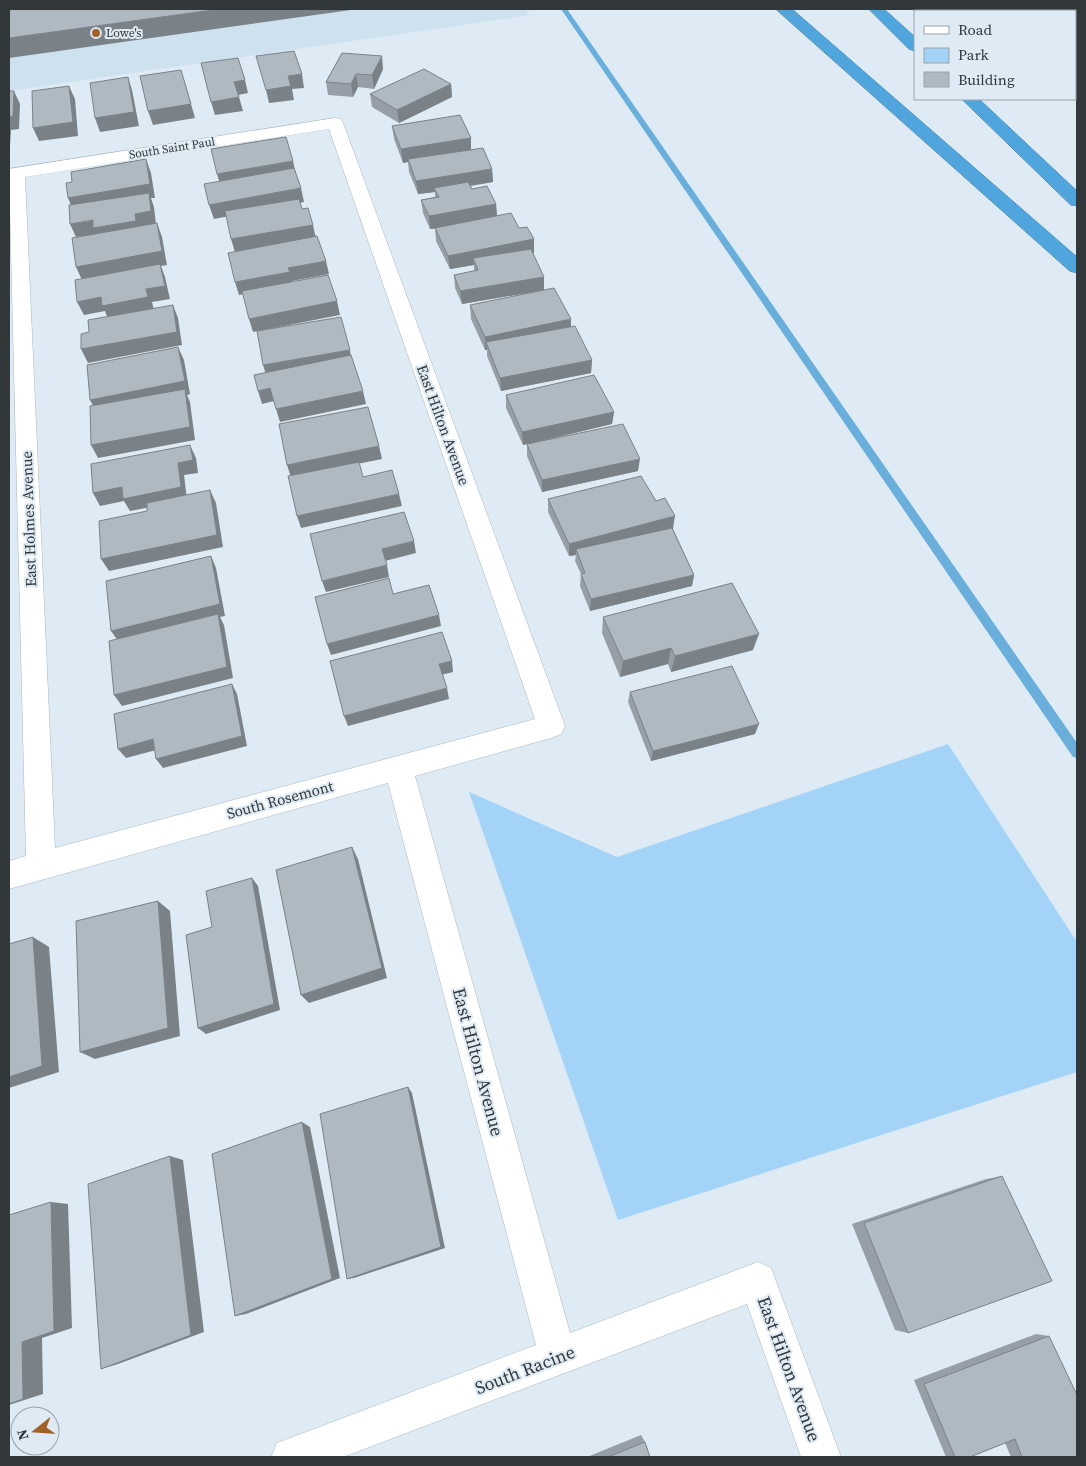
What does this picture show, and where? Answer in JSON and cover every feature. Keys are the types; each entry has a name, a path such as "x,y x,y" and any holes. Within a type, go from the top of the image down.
{"highway":[{"path":"783,9 1077,266"},
{"path":"876,9 914,45"},
{"path":"971,100 1077,201"}],"street":[{"name":"South Saint Paul","path":"12,173 335,123"},
{"name":"East Hilton Avenue","path":"335,123 551,726"},
{"name":"East Holmes Avenue","path":"12,173 41,866"},
{"name":"South Rosemont","path":"9,875 551,726"},
{"name":"East Hilton Avenue","path":"398,767 558,1358"},
{"name":"East Hilton Avenue","path":"758,1281 821,1457"},
{"name":"South Racine","path":"291,1457 558,1358 758,1281"}],"shaded area":[{"path":"9,9 525,9 530,15 9,91"}],"green space":[{"path":"948,744 1077,942 1077,1072 618,1220 469,792 617,857"}],"building":[{"path":"9,9 220,9 9,38"},
{"path":"294,51 302,74 288,76 291,86 266,90 256,56"},
{"path":"342,53 382,56 372,75 356,74 351,84 326,82"},
{"path":"238,58 245,80 234,82 239,97 211,102 201,63"},
{"path":"424,69 451,84 397,110 370,94"},
{"path":"181,70 191,104 148,111 140,76"},
{"path":"128,77 134,112 95,118 90,83"},
{"path":"69,86 73,122 33,128 32,91"},
{"path":"9,91 14,91 13,116 9,117"},
{"path":"460,115 471,138 401,149 392,126"},
{"path":"286,137 293,161 217,174 211,149"},
{"path":"483,148 492,169 416,181 408,159"},
{"path":"146,159 150,184 68,198 66,183 72,182 71,172"},
{"path":"294,168 301,188 209,205 204,184"},
{"path":"468,182 472,189 487,186 496,204 429,216 421,200 439,197 434,188"},
{"path":"149,193 151,211 135,214 136,221 93,228 93,220 70,224 69,205"},
{"path":"299,199 302,209 308,208 313,225 231,239 225,211"},
{"path":"511,213 519,228 527,227 534,239 448,256 435,228"},
{"path":"157,223 162,251 76,267 72,238"},
{"path":"317,236 326,261 288,268 290,272 235,282 228,253"},
{"path":"531,249 544,277 460,291 454,275 478,270 473,258"},
{"path":"160,264 165,286 146,289 148,297 102,306 101,297 77,302 75,280"},
{"path":"328,275 337,301 249,319 242,291"},
{"path":"554,288 571,319 485,337 470,305"},
{"path":"173,305 177,332 81,349 81,334 89,332 88,320"},
{"path":"341,317 350,350 263,365 257,331"},
{"path":"575,326 592,360 500,378 486,342"},
{"path":"178,347 185,381 90,400 87,365"},
{"path":"351,355 363,391 276,409 270,388 258,391 254,375"},
{"path":"594,375 614,412 522,432 506,395"},
{"path":"185,389 190,427 91,445 90,406"},
{"path":"368,407 379,446 287,465 279,424"},
{"path":"623,424 640,459 542,480 527,444"},
{"path":"190,445 193,460 178,463 181,487 123,499 122,487 93,493 91,464"},
{"path":"359,462 363,477 392,470 399,494 297,516 288,476"},
{"path":"641,476 656,501 665,498 675,516 569,544 548,499"},
{"path":"210,490 217,535 101,559 99,521 147,511 147,503"},
{"path":"404,512 414,541 382,549 387,565 322,581 310,534"},
{"path":"672,528 694,575 591,599 581,574 585,573 576,549"},
{"path":"211,556 220,604 111,631 106,581"},
{"path":"389,578 393,594 429,585 439,615 327,644 315,597"},
{"path":"732,583 759,634 675,656 671,648 623,661 603,617"},
{"path":"218,614 227,667 114,695 109,641"},
{"path":"442,632 452,661 439,664 447,688 344,716 330,661"},
{"path":"732,666 759,724 653,751 630,692"},
{"path":"232,684 242,736 156,759 153,739 118,749 114,714"},
{"path":"352,847 382,968 301,995 276,870"},
{"path":"252,878 274,1004 198,1028 186,935 212,927 206,891"},
{"path":"158,901 168,1028 80,1052 76,921"},
{"path":"33,937 42,1066 9,1077 9,944"},
{"path":"408,1087 441,1247 347,1279 320,1114"},
{"path":"302,1122 332,1279 235,1316 212,1154"},
{"path":"170,1156 191,1335 101,1369 88,1184"},
{"path":"1002,1176 1052,1281 908,1333 864,1223"},
{"path":"51,1202 54,1331 22,1342 23,1399 9,1404 9,1215"},
{"path":"1049,1336 1077,1395 1077,1457 1022,1457 1015,1439 970,1457 955,1457 924,1384"},
{"path":"645,1442 650,1457 608,1457"}],"waterway":[{"path":"564,9 1077,753"}],"place":[{"name":"Lowe's","path":"96,33"}]}
